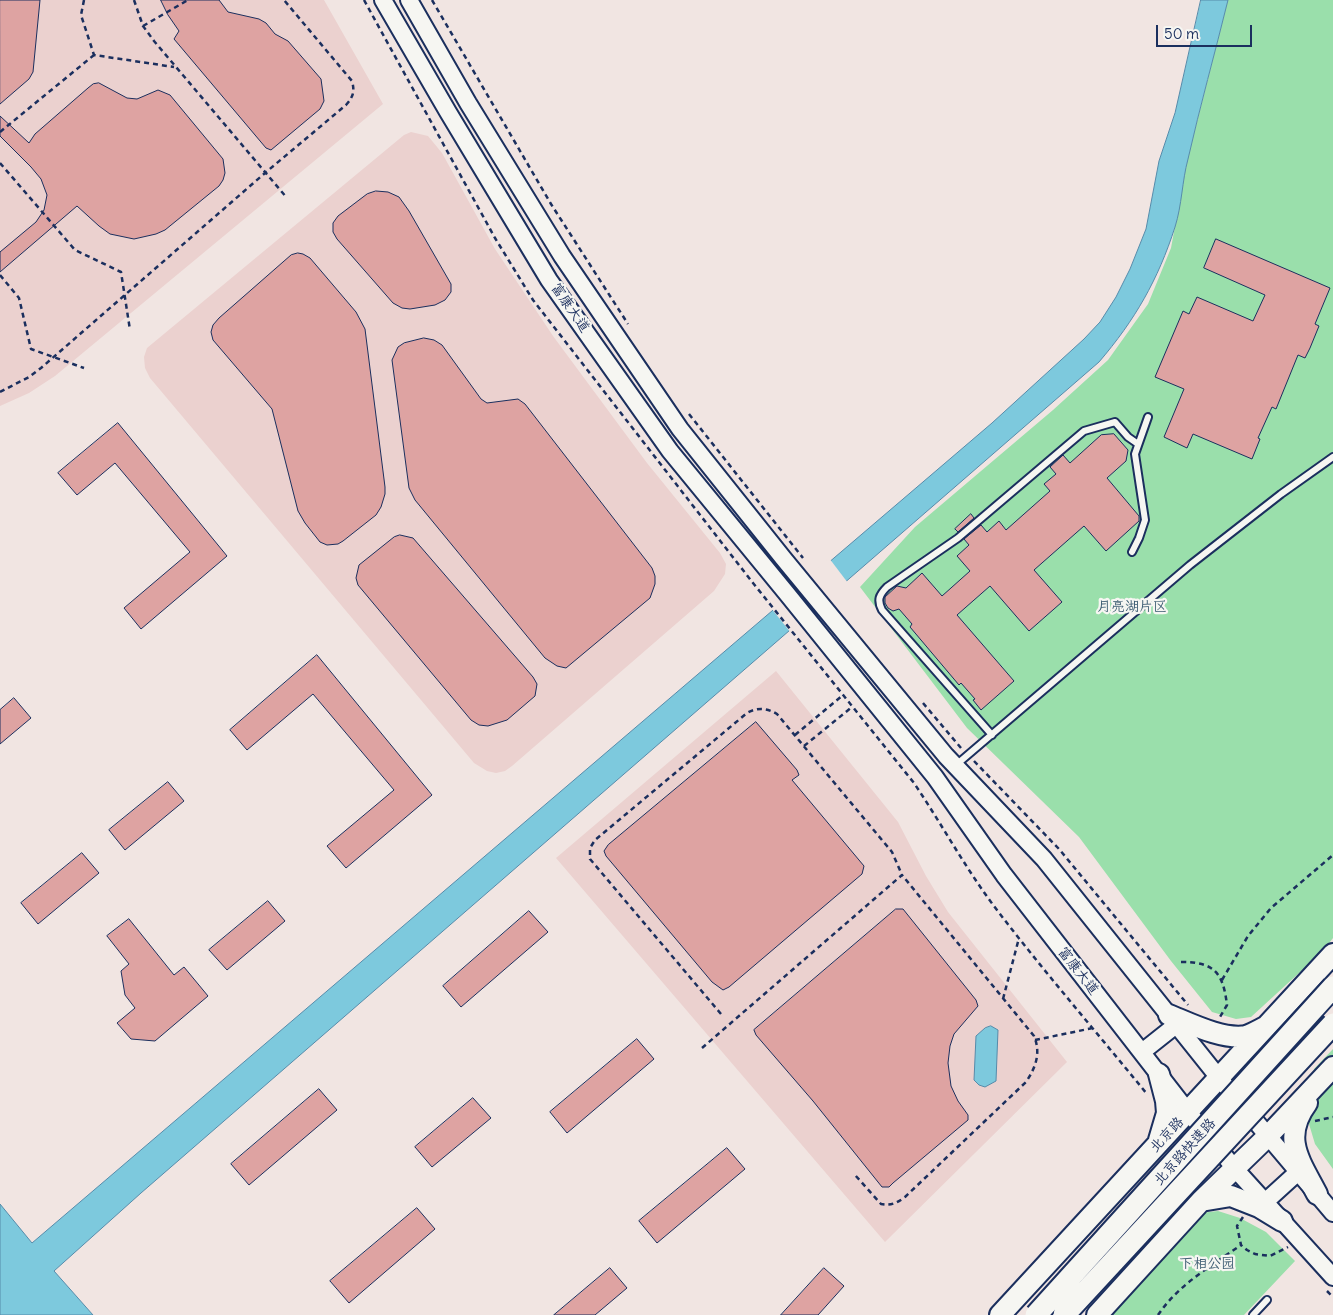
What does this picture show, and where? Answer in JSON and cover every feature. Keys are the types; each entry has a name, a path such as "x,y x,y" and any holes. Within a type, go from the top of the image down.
{"highway":[{"name":"北京路快速路","path":"1036,1315 1333,987"},
{"name":"北京路快速路","path":"1064,1315 1333,1024"}],"main road":[{"name":"北京路","path":"1000,1315 1333,954"},
{"path":"1173,1020 1233,1036 1248,1035 1266,1026"},
{"path":"1096,1315 1201,1201 1267,1137 1333,1068"},
{"path":"1317,1194 1294,1149 1294,1133 1299,1113 1333,1068"},
{"path":"1158,1144 1167,1113 1159,1074"},
{"path":"1201,1201 1231,1196 1258,1203 1282,1220"}],"street":[{"name":"富康大道","path":"383,0 448,112 550,280 670,451 935,777 1004,875 1188,1112 1235,1168 1258,1203"},
{"name":"富康大道","path":"409,0 468,103 562,256 680,429 783,558 956,766"},
{"path":"956,766 1044,859 1267,1137 1333,1213"},
{"path":"1142,1052 1173,1020"},
{"path":"1258,1203 1298,1172"},
{"path":"1282,1220 1294,1245 1327,1281"}],"lane":[{"path":"1132,552 1139,538 1144,520 1135,454 1148,417"},
{"path":"992,735 882,610 879,604 880,594 886,587 958,538 1084,431 1115,422 1128,437 1138,444"},
{"path":"956,766 1190,565 1281,494 1333,457"},
{"path":"1253,1315 1267,1300"}],"path":[{"path":"84,0 81,14 94,55"},
{"path":"134,0 143,26 287,198"},
{"path":"143,26 188,0"},
{"path":"0,392 29,377 53,357 353,97 352,81 284,0"},
{"path":"432,0 546,196 633,332"},
{"path":"0,132 94,55 176,67"},
{"path":"0,163 75,250 121,272 130,330"},
{"path":"0,275 19,298 31,350 84,368"},
{"path":"684,408 805,560"},
{"path":"764,597 914,783 999,913 1148,1095"},
{"path":"795,735 843,695"},
{"path":"918,697 963,750"},
{"path":"804,746 852,707"},
{"path":"721,1014 590,859 590,848 595,840 747,713 755,709 770,709 777,714 795,735 892,852 902,875 1003,999 1037,1045 1037,1060 1034,1070 1026,1082 905,1198 895,1204 881,1204 855,1175"},
{"path":"970,757 1059,850 1191,1009"},
{"path":"1222,980 1248,936 1272,908 1333,855"},
{"path":"702,1048 902,875"},
{"path":"1003,999 1019,938"},
{"path":"1181,962 1206,964 1222,980 1227,1005 1212,1031"},
{"path":"1035,1040 1093,1028"},
{"path":"1258,1203 1237,1226 1240,1245 1255,1254 1270,1256 1294,1245"},
{"path":"1281,1242 1294,1245"},
{"path":"1158,1315 1166,1303 1189,1282 1240,1245"},
{"path":"1327,1281 1333,1297"}],"shaded area":[{"path":"0,0 324,0 383,104 55,376 29,393 0,406"},
{"path":"411,132 428,136 442,153 495,249 553,336 647,463 720,553 726,564 725,574 714,591 512,766 505,771 496,773 487,771 474,763 150,378 145,368 144,357 147,348 404,135"},
{"path":"776,671 898,822 926,876 948,912 1067,1062 885,1242 556,858"}],"green space":[{"name":"月亮湖片区","path":"1228,0 1333,0 1333,938 1323,951 1251,1017 1236,1019 1212,1012 1171,961 1079,837 967,728 860,587 915,527 1053,410 1108,360 1148,304 1171,248 1187,161"},
{"path":"1333,1049 1333,1169 1315,1144 1309,1124 1307,1097 1314,1069"},
{"name":"下相公园","path":"1218,1211 1240,1218 1266,1232 1295,1261 1244,1315 1091,1315 1182,1215"}],"water":[{"path":"1201,0 1228,0 1197,119 1175,227 1161,265 1144,299 1124,331 1099,362 141,1193 54,1271 93,1315 0,1315 0,1204 32,1243 992,423 1100,322 1116,297 1130,269 1146,229 1159,161 1175,113"},
{"path":"991,1026 998,1030 996,1081 985,1087 979,1085 974,1080 976,1036 985,1028"}],"pier":[{"path":"829,558 848,583 791,633 771,608"}],"building":[{"path":"0,0 40,0 33,72 29,79 0,104"},
{"path":"161,0 219,0 228,12 259,19 266,23 275,34 288,41 321,79 324,101 320,109 271,150 266,148 174,39 179,31"},
{"path":"99,83 127,98 137,99 158,90 170,95 223,159 225,173 223,180 219,186 165,230 134,239 110,234 77,206 0,272 0,252 36,222 44,210 47,195 41,179 0,136 0,116 29,143 35,134 88,88 93,84"},
{"path":"376,191 388,192 399,197 409,211 451,284 451,292 445,300 435,305 410,309 402,308 393,303 337,239 333,232 333,223 338,216 367,194"},
{"path":"1216,239 1330,288 1315,324 1319,326 1310,348 1305,358 1298,355 1276,409 1272,407 1258,438 1260,439 1252,459 1193,434 1187,448 1164,437 1184,389 1155,377 1183,311 1189,314 1197,297 1253,321 1265,295 1204,268"},
{"path":"298,253 310,258 356,312 365,329 385,494 376,515 338,544 327,545 320,542 305,523 298,511 272,409 213,340 211,332 213,325 219,318 291,255"},
{"path":"424,338 434,340 442,345 481,399 487,403 518,399 525,404 652,568 655,584 650,598 566,668 557,666 545,658 415,500 409,488 392,360 398,347 404,343"},
{"path":"118,423 227,556 141,629 124,608 190,552 115,463 77,495 58,473"},
{"path":"1114,434 1128,450 1126,461 1107,478 1139,516 1139,521 1106,551 1084,526 1034,570 1062,602 1029,631 990,586 957,615 1014,681 981,710 973,700 975,699 961,683 959,685 910,627 912,624 899,609 893,611 888,608 885,603 885,597 897,586 906,588 922,573 942,596 970,571 957,556 969,545 964,539 981,525 987,532 999,521 1006,530 1050,491 1044,484 1056,474 1050,467 1063,455 1070,463 1101,435"},
{"path":"971,514 974,518 958,532 955,529"},
{"path":"400,535 413,538 533,677 537,684 535,696 507,720 488,726 479,725 471,720 358,585 356,578 359,565 394,537"},
{"path":"317,655 432,795 346,868 327,846 394,790 313,694 247,750 230,730"},
{"path":"14,698 31,718 0,744 0,710"},
{"path":"756,722 797,770 799,775 792,780 864,866 862,874 729,987 723,990 712,982 606,856 604,851 608,845"},
{"path":"168,782 184,801 125,850 109,830"},
{"path":"82,853 99,873 38,924 21,903"},
{"path":"268,901 285,921 227,970 209,950"},
{"path":"896,909 903,909 976,1000 978,1006 954,1034 948,1063 951,1086 958,1101 968,1115 968,1120 889,1187 882,1187 813,1101 756,1035 754,1030"},
{"path":"529,911 548,932 461,1007 443,986"},
{"path":"129,919 174,975 184,967 208,996 155,1041 131,1039 117,1023 135,1008 125,995 121,971 129,964 107,936"},
{"path":"637,1039 654,1059 567,1133 550,1112"},
{"path":"319,1089 337,1110 249,1185 231,1164"},
{"path":"473,1098 491,1118 432,1167 415,1147"},
{"path":"727,1148 745,1169 657,1243 639,1221"},
{"path":"417,1208 435,1229 349,1303 330,1281"},
{"path":"610,1268 627,1288 595,1315 554,1315"},
{"path":"824,1268 844,1286 818,1315 781,1315"}]}
